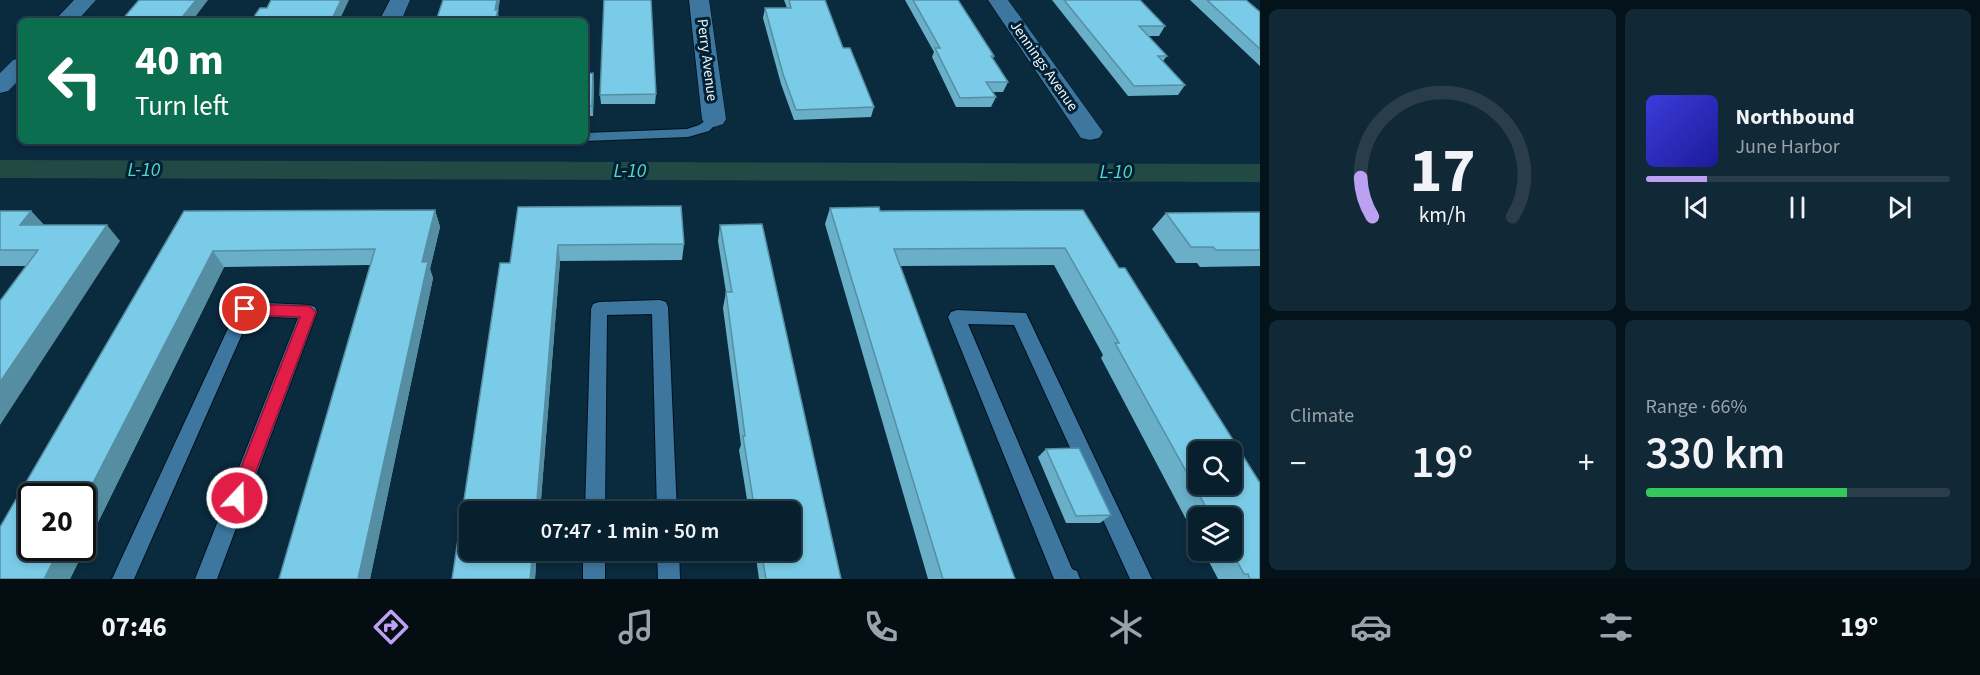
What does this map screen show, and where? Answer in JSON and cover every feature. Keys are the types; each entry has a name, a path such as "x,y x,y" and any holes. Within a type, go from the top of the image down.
{"street":[{"path":"68,18 87,0"},
{"path":"391,18 400,0"},
{"name":"Perry Avenue","path":"699,0 714,119"},
{"name":"Jennings Avenue","path":"998,0 1090,132"},
{"path":"0,86 18,68"}],"lane":[{"path":"588,137 688,132 704,128 714,119"},
{"path":"595,501 599,309 660,307 667,501"},
{"path":"123,579 245,309 309,312 206,579"},
{"path":"1069,579 1064,577 957,317 1020,318 1141,579"},
{"path":"594,561 594,579"},
{"path":"668,561 669,579"}],"building":[{"path":"139,0 196,0 181,18 124,18"},
{"path":"271,0 341,0 332,18 253,18 260,8 267,8"},
{"path":"443,0 497,0 496,18 437,18"},
{"path":"604,0 651,0 656,94 600,95"},
{"path":"789,0 825,0 843,48 850,48 874,107 796,110 783,74 765,8 791,8"},
{"path":"913,0 958,0 1008,82 986,82 996,97 960,98 935,48 940,48"},
{"path":"1064,0 1140,0 1165,26 1139,26 1167,56 1158,56 1185,85 1134,86"},
{"path":"1207,0 1246,0 1260,12 1260,49"},
{"path":"593,73 592,106 588,106 588,74"},
{"path":"681,206 684,244 558,245 537,501 464,501 500,263 510,263 518,207"},
{"path":"879,207 880,211 1083,210 1119,268 1125,268 1234,441 1188,441 1188,475 1115,343 1119,343 1065,248 894,249 1015,579 943,579 830,208"},
{"path":"435,210 422,262 428,262 358,579 279,579 375,249 213,251 93,483 26,483 184,211"},
{"path":"0,211 31,211 20,225 107,225 0,382 0,301 38,250 0,250"},
{"path":"1260,212 1260,250 1216,250 1213,247 1191,247 1166,213"},
{"path":"762,224 841,579 766,579 763,561 801,561 801,501 753,501 726,292 732,292 720,225"},
{"path":"1079,448 1111,515 1076,516 1046,449"},
{"path":"1242,454 1260,483 1260,579 1250,579 1248,574 1244,574 1237,561 1242,561 1242,507 1206,507 1199,495 1242,495"},
{"path":"18,496 18,561 53,561 44,579 0,579 0,527"},
{"path":"459,533 459,561 532,561 530,579 452,579"}],"waterway":[{"name":"L-10","path":"0,169 1260,173"}],"route":[{"path":"237,498 309,312 245,309"}]}
